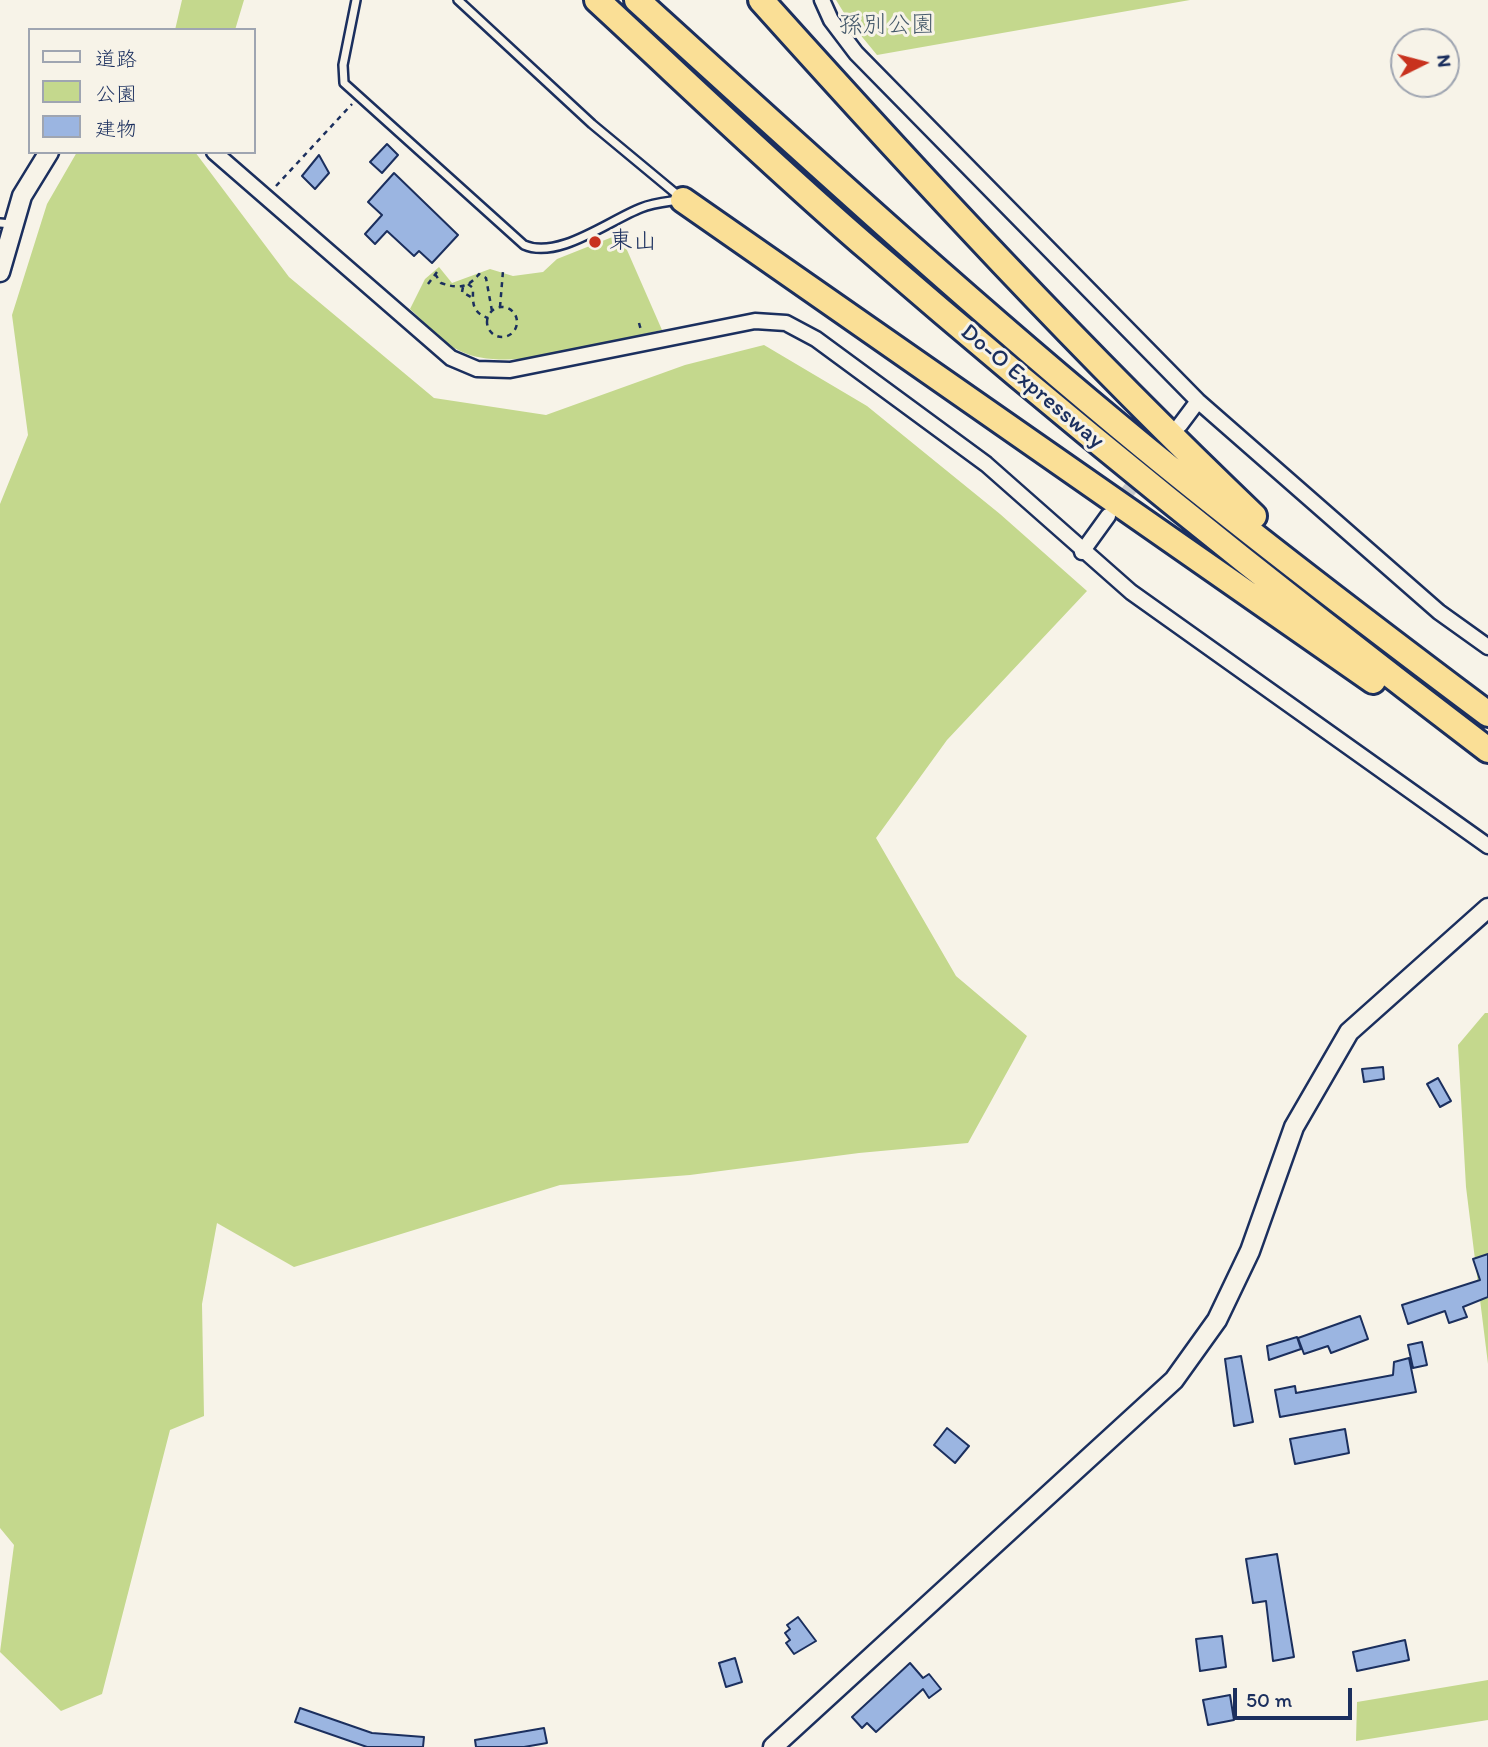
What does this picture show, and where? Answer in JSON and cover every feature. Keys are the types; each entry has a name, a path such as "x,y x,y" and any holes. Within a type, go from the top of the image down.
{"highway":[{"name":"Do-O Expressway","path":"597,0 867,247 1129,470 1330,630 1488,750"},
{"name":"Do-O Expressway","path":"638,0 904,243 1144,447 1360,618 1488,714"},
{"path":"761,0 929,183 1158,425 1360,618"},
{"path":"683,200 1352,668 1488,755"}],"street":[{"path":"822,0 831,20 856,53 1198,401 1439,612 1488,647"},
{"path":"0,272 6,223 34,171 47,154"},
{"path":"216,154 451,358 477,369 510,370 557,362 745,323 786,323 816,339 986,464 1082,552 1131,592 1488,846"},
{"path":"1180,425 1198,401"},
{"path":"1082,552 1108,516"},
{"path":"774,1747 1174,1380 1217,1320 1251,1251 1294,1127 1349,1032 1488,908"}],"lane":[{"path":"356,0 343,65 344,83 524,245 533,249 553,249 645,206 683,200"},
{"path":"458,0 592,124 683,200"}],"path":[{"path":"267,196 359,97"},
{"path":"428,284 440,268"},
{"path":"500,307 503,271"},
{"path":"435,274 441,283 463,287 479,274 486,278 492,311"},
{"path":"468,285 473,288 471,297 474,309 488,318 492,333 502,337 511,334 517,326 516,316 510,309 500,307 492,311 488,318"},
{"path":"463,287 462,292 471,297"}],"green space":[{"path":"182,0 244,0 236,28 175,28"},
{"name":"孫別公園","path":"836,0 1190,0 877,55 849,21"},
{"path":"76,154 197,154 289,277 434,398 546,415 685,365 764,345 867,406 1000,514 1087,591 947,740 876,838 956,976 1027,1036 968,1143 859,1153 690,1175 560,1185 294,1267 217,1223 202,1304 204,1416 170,1430 102,1694 61,1711 0,1652 14,1545 0,1528 0,504 28,435 12,315 47,204"},
{"path":"620,234 662,330 559,354 504,360 460,351 440,338 410,309 425,279 439,267 452,283 490,269 513,276 543,272 557,259"},
{"path":"1485,1013 1488,1013 1488,1364 1466,1187 1458,1045"},
{"path":"1488,1680 1488,1720 1356,1741 1357,1702"}],"building":[{"path":"387,144 398,155 382,173 370,162"},
{"path":"319,155 329,173 315,189 302,176"},
{"path":"394,173 458,235 432,263 419,251 414,256 387,231 375,244 365,234 382,215 368,202"},
{"path":"1383,1067 1384,1079 1364,1082 1362,1069"},
{"path":"1438,1078 1451,1101 1440,1107 1427,1084"},
{"path":"1488,1254 1488,1297 1463,1307 1467,1317 1449,1323 1445,1311 1408,1324 1402,1305 1480,1280 1473,1259"},
{"path":"1360,1316 1368,1339 1331,1353 1328,1346 1304,1354 1298,1338"},
{"path":"1297,1337 1301,1349 1269,1360 1267,1346"},
{"path":"1422,1342 1427,1365 1413,1368 1408,1345"},
{"path":"1241,1356 1253,1422 1234,1426 1225,1359"},
{"path":"1409,1358 1416,1392 1280,1417 1275,1390 1295,1386 1296,1393 1393,1375 1394,1362"},
{"path":"947,1428 969,1446 955,1463 934,1445"},
{"path":"1345,1429 1349,1453 1295,1464 1290,1439"},
{"path":"1277,1554 1294,1657 1273,1661 1266,1601 1253,1603 1246,1559"},
{"path":"798,1617 816,1641 794,1654 786,1643 790,1640 785,1633 790,1629 787,1625"},
{"path":"1222,1636 1226,1667 1200,1671 1196,1639"},
{"path":"1405,1640 1409,1660 1357,1671 1353,1652"},
{"path":"735,1658 742,1682 726,1687 719,1663"},
{"path":"910,1663 923,1678 929,1674 941,1689 929,1698 923,1689 876,1732 867,1723 862,1728 852,1717"},
{"path":"1230,1695 1234,1720 1208,1725 1203,1700"},
{"path":"300,1708 372,1733 424,1737 423,1747 367,1747 295,1722"},
{"path":"544,1728 547,1743 524,1747 476,1747 475,1740"}],"tunnel":[{"path":"1114,509 1160,451"}],"place":[{"name":"東山","path":"595,242"}]}
